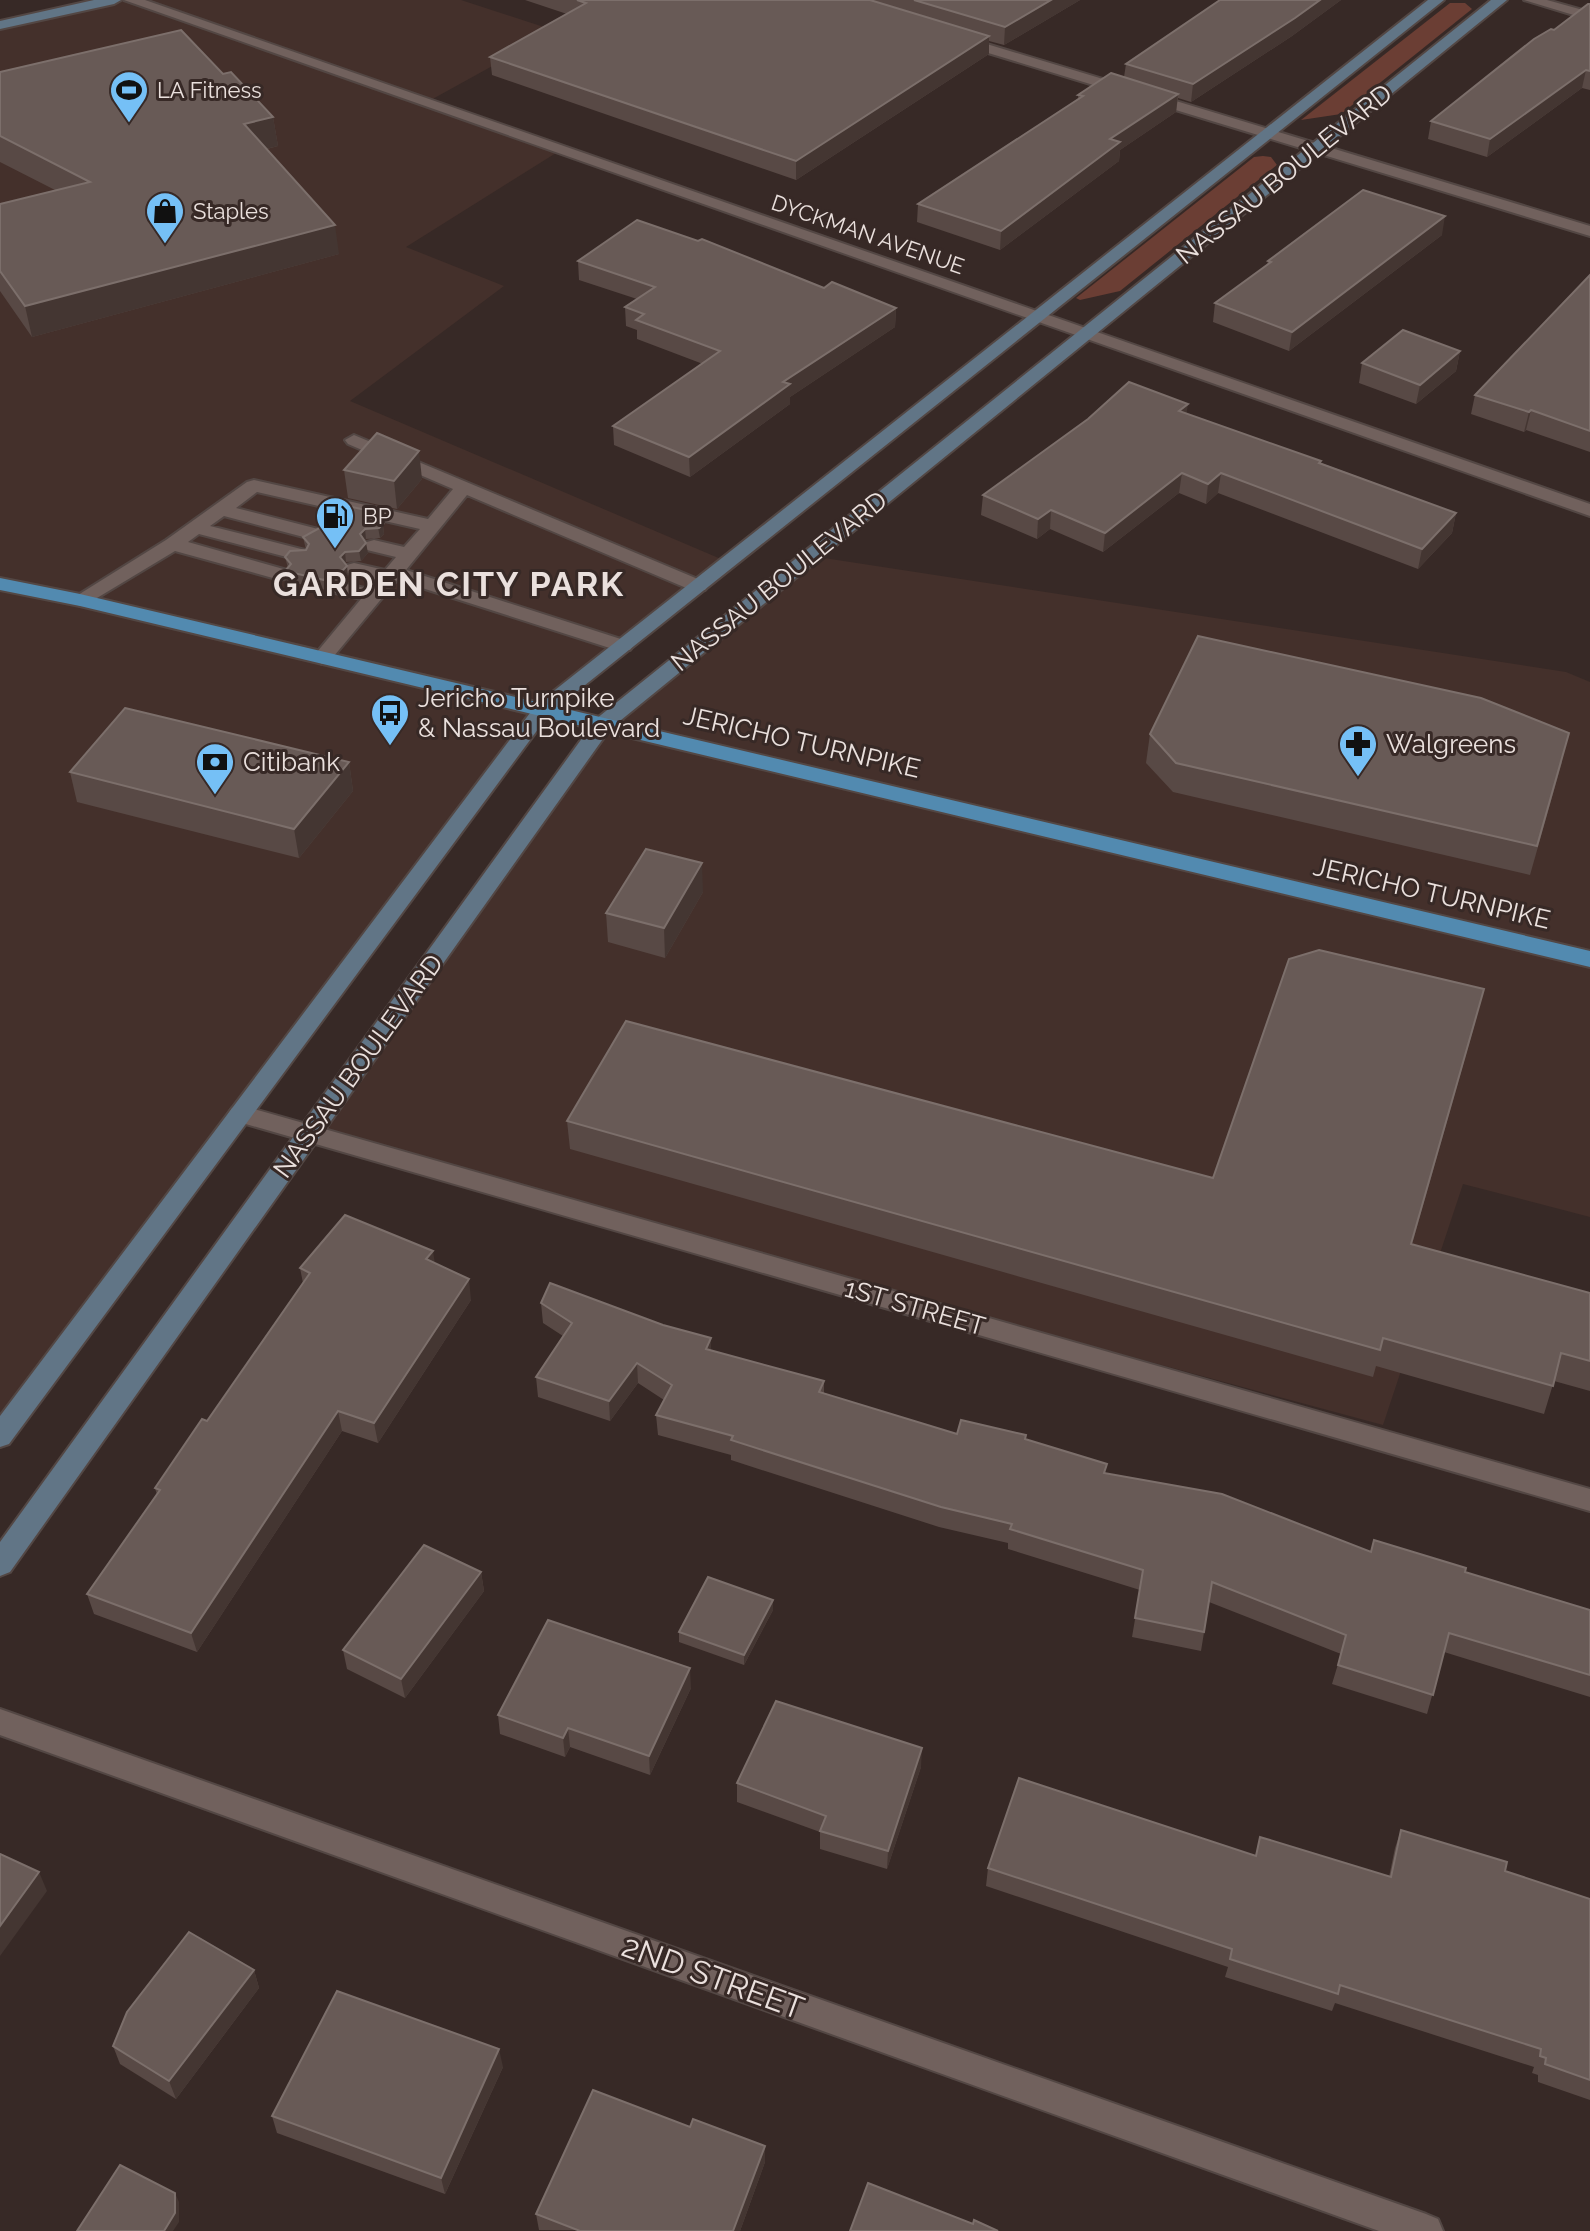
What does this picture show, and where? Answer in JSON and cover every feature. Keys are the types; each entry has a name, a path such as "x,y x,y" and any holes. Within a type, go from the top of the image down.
{"main road":[{"path":"0,25 114,0"},
{"name":"NASSAU BOULEVARD","path":"0,1436 543,709 1437,0"},
{"name":"NASSAU BOULEVARD","path":"0,1564 603,724 1500,0"},
{"name":"JERICHO TURNPIKE","path":"0,584 543,709 1590,959"}],"street":[{"name":"DYCKMAN AVENUE","path":"131,0 1590,510"},
{"path":"1531,0 1590,16"},
{"path":"936,32 1590,231"},
{"path":"354,440 698,586"},
{"path":"80,600 173,544 254,486 432,526"},
{"path":"322,658 464,487"},
{"path":"223,510 315,534"},
{"path":"196,528 298,554"},
{"path":"173,544 280,574"},
{"path":"374,546 408,554"},
{"path":"354,569 391,575 623,646"},
{"path":"338,588 375,596"},
{"name":"1ST STREET","path":"240,1114 1590,1500"},
{"name":"2ND STREET","path":"0,1722 1426,2231"}],"shaded area":[{"path":"114,0 461,0 556,31 429,101 564,148 406,247 504,286 350,401 728,562 543,709 0,1436 0,25"},
{"path":"1450,3 1465,3 1472,9 1341,114 1301,120"},
{"path":"1254,157 1271,157 1277,165 1120,291 1080,300 1076,298"},
{"path":"811,556 1566,672 1590,682 1590,1217 1463,1184 1383,1425 309,1134 603,724"}],"building":[{"path":"577,0 870,0 989,36 796,161 490,57 586,3"},
{"path":"914,0 1051,0 1005,27"},
{"path":"1220,0 1320,0 1193,84 1126,64"},
{"path":"1588,4 1590,71 1586,70 1490,139 1431,121 1534,39 1554,30"},
{"path":"181,30 223,74 231,72 273,117 244,124 335,225 25,306 0,271 0,204 90,182 0,136 0,72"},
{"path":"1111,73 1178,94 1110,139 1120,142 1001,231 918,204 1083,96 1078,95"},
{"path":"1363,190 1445,216 1292,332 1215,303 1271,262 1268,261"},
{"path":"637,220 698,241 702,239 824,288 832,282 896,308 783,382 790,384 689,457 613,426 720,351 636,320 644,314 625,307 655,287 578,261"},
{"path":"1590,275 1590,431 1531,410 1529,412 1475,395"},
{"path":"1403,330 1460,351 1420,385 1362,363"},
{"path":"1129,382 1188,404 1179,411 1456,513 1422,549 1221,473 1208,484 1182,473 1105,533 1051,510 1038,519 983,495 1088,419"},
{"path":"377,433 419,451 394,481 344,470"},
{"path":"334,503 384,514 377,522 383,524 379,528 365,529 360,534 366,543 359,551 345,552 340,557 347,566 343,570 329,571 324,580 285,571 291,564 285,557 290,551 306,550 309,544 303,537 325,525 321,517"},
{"name":"Walgreens","path":"1198,636 1481,698 1569,733 1537,846 1176,763 1150,734"},
{"path":"125,708 349,762 294,829 70,772"},
{"path":"646,849 702,863 664,928 606,913"},
{"path":"1319,950 1484,989 1411,1244 1590,1293 1590,1361 1561,1353 1553,1386 1383,1338 1380,1350 567,1121 626,1021 1213,1178 1289,959"},
{"path":"345,1215 433,1251 426,1259 469,1279 374,1423 338,1411 191,1633 87,1594 160,1490 155,1488 202,1419 207,1421 310,1273 300,1268"},
{"path":"550,1283 663,1325 711,1338 706,1349 824,1381 819,1392 957,1434 961,1420 1026,1435 1025,1439 1107,1464 1104,1473 1222,1494 1371,1552 1374,1540 1590,1610 1590,1675 1449,1633 1433,1695 1338,1665 1346,1635 1212,1582 1204,1632 1135,1618 1143,1570 1010,1529 1012,1524 941,1507 731,1440 733,1436 656,1415 672,1385 637,1363 609,1401 536,1377 572,1323 541,1303"},
{"path":"424,1545 481,1572 401,1679 343,1650"},
{"path":"708,1577 773,1600 744,1655 679,1632"},
{"path":"548,1620 690,1668 649,1756 568,1728 563,1738 498,1715"},
{"path":"776,1701 922,1748 888,1851 820,1831 826,1816 737,1783"},
{"path":"1019,1778 1256,1856 1260,1837 1391,1877 1401,1830 1507,1862 1505,1871 1590,1899 1590,2080 1545,2064 1546,2058 1540,2056 1541,2049 1340,1985 1338,1994 1230,1959 1232,1949 988,1868"},
{"path":"0,1854 39,1872 0,1926"},
{"path":"189,1932 254,1970 169,2081 113,2046 127,2012"},
{"path":"337,1991 499,2049 441,2178 272,2116"},
{"path":"593,2090 690,2127 693,2119 765,2146 733,2231 580,2231 536,2214"},
{"path":"120,2165 175,2193 175,2213 164,2231 77,2231"},
{"path":"868,2183 973,2224 974,2220 998,2231 850,2231"}],"place":[{"name":"LA Fitness","path":"129,124"},
{"name":"Staples","path":"165,245"},
{"name":"BP","path":"335,550"},
{"name":"Jericho Turnpike & Nassau Boulevard","path":"390,747"},
{"name":"Walgreens","path":"1358,778"},
{"name":"Citibank","path":"215,796"}],"district":[{"name":"GARDEN CITY PARK","path":"449,584"}]}
